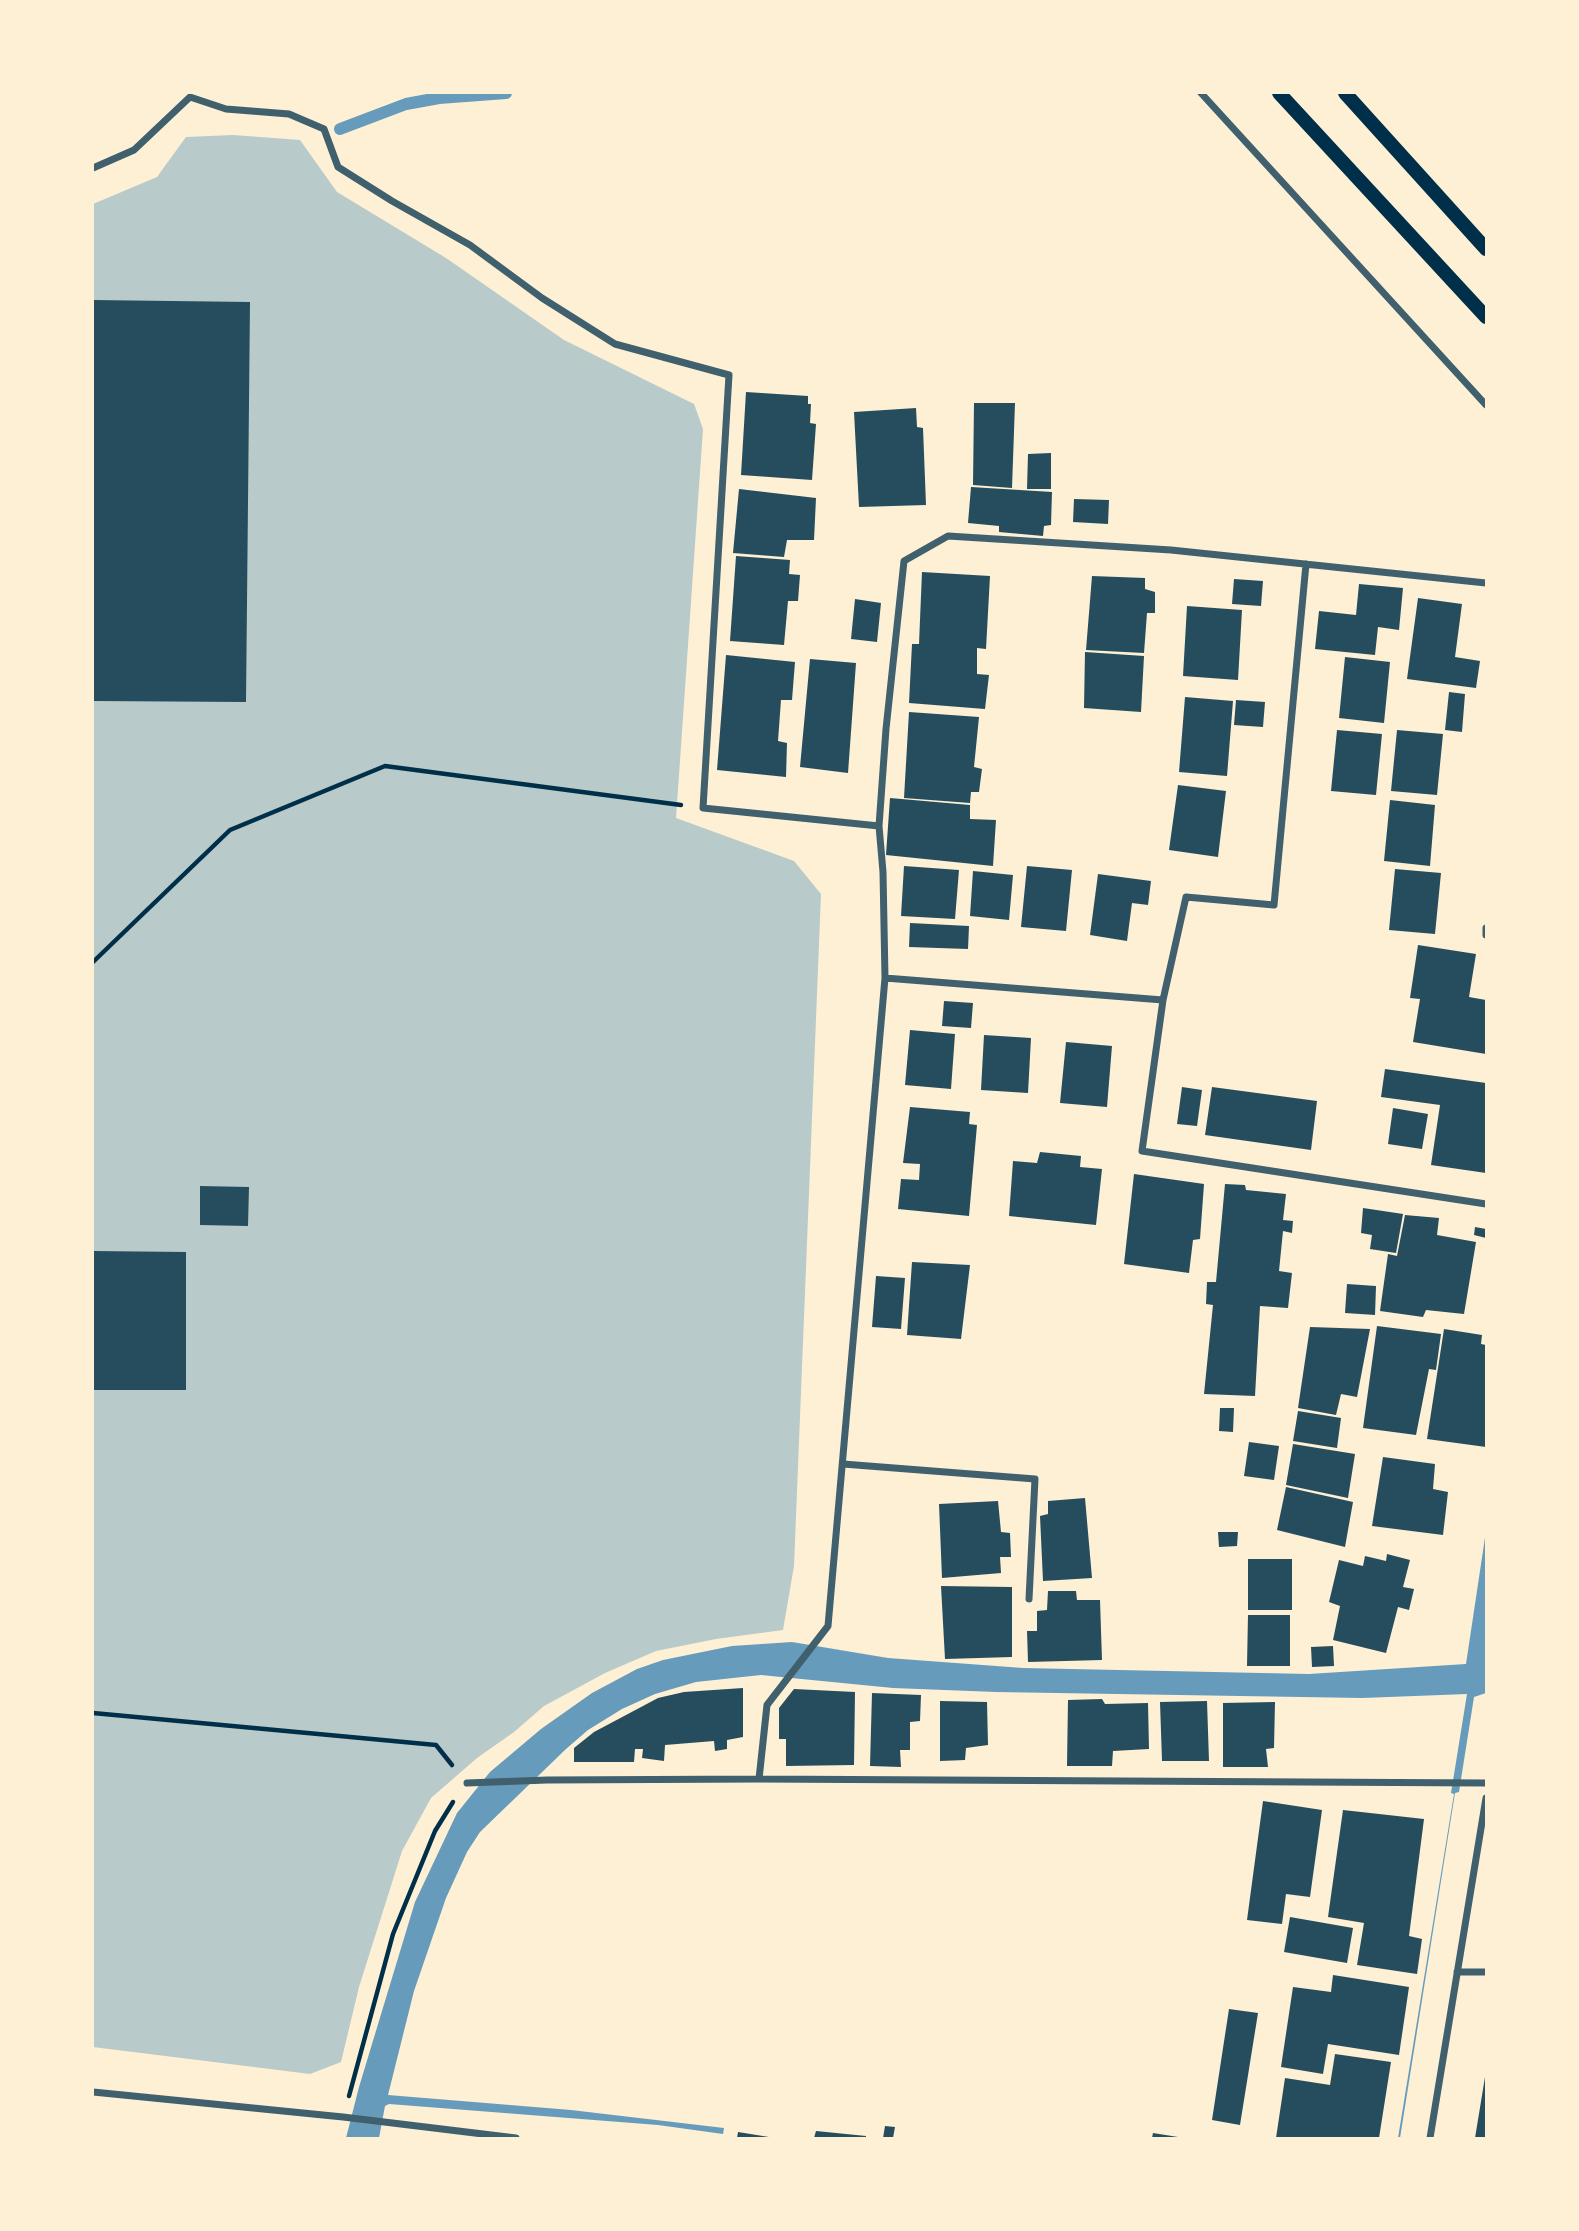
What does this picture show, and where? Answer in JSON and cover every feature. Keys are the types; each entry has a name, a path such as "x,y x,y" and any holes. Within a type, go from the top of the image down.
{"main road":[{"path":"1279,93 1486,317"},
{"path":"1345,93 1486,249"}],"street":[{"path":"1201,93 1486,405"},
{"path":"93,168 134,150 190,97 226,109 289,114 324,129 338,167 470,245 542,298 615,344 729,375 703,808 878,826"},
{"path":"759,1779 767,1705 828,1626 885,978 883,872 878,826 904,561 948,536 1171,550 1486,583"},
{"path":"1306,564 1274,905 1186,897 1163,1000 1142,1151 1486,1204"},
{"path":"1486,928 1486,935"},
{"path":"885,978 1163,1000"},
{"path":"843,1464 1035,1479 1029,1599"},
{"path":"467,1783 759,1779 1486,1783"},
{"path":"1430,2138 1486,1798"},
{"path":"1457,1972 1486,1972"},
{"path":"93,2092 343,2117 516,2138"}],"path":[{"path":"93,962 230,830 385,766 703,808"},
{"path":"93,1713 436,1745 467,1783 435,1832 393,1934 343,2117"}],"shaded area":[{"path":"233,135 300,140 337,192 446,258 564,340 694,404 703,429 676,818 794,861 821,894 794,1566 783,1630 656,1651 605,1673 544,1706 431,1798 402,1851 359,1987 341,2062 310,2074 93,2047 93,204 157,177 186,137"}],"water":[{"path":"1486,1531 1486,1693 1474,1697 1459,1792 1455,1793 1400,2138 1467,1694 1362,1698 996,1692 893,1688 761,1675 696,1682 655,1694 622,1709 588,1730 566,1749 480,1832 467,1852 446,1898 414,1991 388,2095 571,2110 724,2128 723,2134 658,2125 389,2104 385,2106 379,2138 346,2138 415,1902 457,1813 490,1772 541,1729 592,1693 637,1669 663,1660 732,1646 792,1642 888,1658 1023,1668 1309,1674 1466,1664"}],"building":[{"path":"93,300 250,302 246,702 93,701"},
{"path":"746,392 808,396 808,404 811,404 810,423 816,424 812,480 741,475"},
{"path":"974,403 1015,403 1012,488 973,485"},
{"path":"916,408 917,427 923,428 926,505 859,507 854,412"},
{"path":"1051,453 1051,489 1027,489 1028,454"},
{"path":"971,487 1052,492 1051,525 1044,526 1043,536 999,532 999,526 968,523"},
{"path":"739,489 816,498 814,540 787,540 784,557 733,553"},
{"path":"1074,499 1109,500 1108,524 1073,522"},
{"path":"736,556 790,560 789,574 800,575 798,601 788,601 784,645 730,641"},
{"path":"922,572 990,576 986,649 977,648 977,674 989,675 985,709 909,703 912,644 919,644"},
{"path":"1092,576 1145,578 1145,589 1155,592 1155,613 1147,613 1144,653 1086,650"},
{"path":"1234,579 1263,581 1261,606 1232,604"},
{"path":"1359,584 1403,588 1399,630 1378,627 1375,655 1315,649 1319,611 1356,615"},
{"path":"1418,598 1462,604 1455,657 1480,661 1476,688 1407,679"},
{"path":"855,599 881,603 877,642 851,639"},
{"path":"1187,606 1242,610 1238,680 1183,676"},
{"path":"1085,652 1144,656 1141,712 1084,708"},
{"path":"726,655 795,662 792,700 781,700 778,741 787,743 786,777 717,770"},
{"path":"1345,657 1390,662 1384,723 1339,718"},
{"path":"810,659 856,663 848,773 800,767"},
{"path":"1449,692 1465,694 1462,732 1445,730"},
{"path":"1185,697 1233,701 1227,776 1179,772"},
{"path":"1236,700 1265,702 1263,727 1234,725"},
{"path":"909,712 979,717 974,767 982,769 979,792 971,792 970,803 904,798"},
{"path":"1337,730 1382,734 1376,795 1331,791"},
{"path":"1397,730 1443,734 1437,795 1391,791"},
{"path":"1178,785 1226,791 1218,857 1169,850"},
{"path":"890,798 970,805 970,819 996,820 993,866 886,855"},
{"path":"1390,800 1435,805 1430,866 1384,861"},
{"path":"904,866 959,870 955,919 901,916"},
{"path":"1027,866 1072,870 1066,931 1021,927"},
{"path":"1395,869 1441,873 1435,934 1389,930"},
{"path":"973,871 1013,875 1009,920 970,916"},
{"path":"1098,874 1151,881 1148,905 1132,903 1127,941 1090,935"},
{"path":"910,923 969,926 968,949 909,947"},
{"path":"1418,945 1476,954 1469,997 1486,1000 1486,1054 1413,1042 1420,999 1410,998"},
{"path":"944,1001 973,1003 971,1028 942,1026"},
{"path":"910,1030 955,1034 951,1089 905,1085"},
{"path":"984,1035 1031,1038 1028,1093 981,1090"},
{"path":"1066,1042 1112,1046 1107,1107 1060,1103"},
{"path":"1385,1069 1486,1083 1486,1173 1431,1165 1440,1105 1381,1097"},
{"path":"1182,1087 1202,1090 1197,1126 1177,1124"},
{"path":"1212,1087 1317,1101 1311,1150 1205,1135"},
{"path":"910,1107 970,1112 969,1124 977,1125 969,1216 898,1209 901,1179 919,1180 920,1164 903,1163"},
{"path":"1393,1108 1428,1114 1422,1149 1388,1144"},
{"path":"1040,1152 1081,1156 1080,1167 1102,1169 1096,1225 1009,1216 1013,1161 1037,1163"},
{"path":"1134,1174 1204,1184 1200,1239 1193,1240 1189,1273 1124,1264"},
{"path":"1225,1184 1245,1185 1246,1190 1286,1194 1283,1220 1293,1221 1292,1233 1283,1231 1279,1271 1292,1273 1288,1308 1260,1306 1255,1396 1204,1394 1213,1305 1206,1304 1207,1282 1216,1282"},
{"path":"200,1186 249,1187 248,1226 200,1225"},
{"path":"1363,1208 1403,1214 1396,1253 1370,1249 1372,1235 1361,1233"},
{"path":"1405,1215 1439,1218 1437,1235 1476,1242 1464,1314 1426,1310 1423,1317 1380,1311 1388,1254 1397,1256"},
{"path":"1475,1227 1486,1229 1486,1238 1474,1235"},
{"path":"93,1251 186,1252 186,1390 93,1390"},
{"path":"912,1262 970,1265 961,1339 907,1335"},
{"path":"876,1276 905,1278 901,1329 872,1327"},
{"path":"1347,1284 1376,1286 1375,1315 1345,1313"},
{"path":"1377,1326 1441,1334 1436,1370 1429,1369 1416,1435 1363,1428"},
{"path":"1310,1327 1370,1329 1357,1397 1341,1394 1336,1415 1298,1408"},
{"path":"1444,1329 1482,1335 1481,1344 1486,1345 1486,1447 1427,1439"},
{"path":"1220,1408 1234,1408 1233,1432 1219,1431"},
{"path":"1298,1411 1341,1418 1337,1448 1293,1441"},
{"path":"1249,1442 1279,1446 1274,1480 1244,1476"},
{"path":"1293,1444 1355,1454 1348,1498 1286,1485"},
{"path":"1383,1457 1435,1464 1433,1489 1448,1492 1443,1535 1372,1526"},
{"path":"1286,1487 1353,1502 1345,1547 1277,1530"},
{"path":"1085,1498 1092,1578 1043,1581 1040,1516 1048,1514 1048,1501"},
{"path":"998,1501 1001,1532 1010,1533 1011,1557 1000,1557 1001,1573 942,1578 939,1504"},
{"path":"1218,1532 1238,1532 1237,1546 1219,1547"},
{"path":"1387,1554 1410,1560 1403,1587 1414,1589 1409,1610 1398,1607 1386,1653 1333,1640 1340,1606 1329,1602 1339,1560 1363,1566 1365,1556 1386,1561"},
{"path":"1248,1559 1292,1559 1292,1610 1248,1610"},
{"path":"941,1586 1012,1587 1012,1657 945,1659"},
{"path":"1048,1591 1076,1591 1077,1600 1100,1600 1102,1660 1028,1662 1027,1631 1037,1631 1037,1611 1047,1610"},
{"path":"1248,1615 1290,1615 1290,1666 1247,1666"},
{"path":"1333,1646 1334,1666 1312,1667 1311,1647"},
{"path":"743,1688 743,1737 727,1740 727,1749 715,1751 714,1741 665,1745 664,1761 642,1758 643,1749 635,1749 634,1762 574,1762 574,1748 594,1732 658,1698 684,1692"},
{"path":"794,1689 855,1692 854,1765 786,1766 786,1739 779,1739 779,1708"},
{"path":"872,1693 921,1695 920,1721 910,1722 910,1750 900,1750 901,1767 870,1766"},
{"path":"1102,1699 1105,1704 1148,1703 1149,1749 1113,1751 1112,1766 1067,1766 1068,1700"},
{"path":"940,1701 987,1702 988,1745 966,1748 965,1760 940,1761"},
{"path":"1207,1701 1209,1761 1162,1761 1160,1702"},
{"path":"1275,1702 1274,1748 1266,1749 1268,1767 1223,1767 1223,1703"},
{"path":"1263,1801 1322,1810 1310,1897 1286,1894 1282,1924 1247,1920"},
{"path":"1343,1810 1424,1819 1409,1936 1422,1939 1417,1974 1357,1965 1364,1923 1328,1917"},
{"path":"1290,1917 1353,1928 1347,1963 1284,1952"},
{"path":"1333,1975 1409,1987 1399,2055 1328,2044 1323,2074 1281,2067 1293,1987 1331,1992"},
{"path":"1229,2009 1258,2013 1240,2125 1212,2120"},
{"path":"1335,2054 1391,2062 1379,2138 1276,2138 1285,2078 1330,2085"},
{"path":"1485,2077 1486,2138 1475,2138"},
{"path":"885,2126 895,2127 893,2138 883,2138"},
{"path":"816,2131 866,2136 866,2138 814,2138"},
{"path":"738,2132 769,2137 769,2138 737,2138"},
{"path":"1153,2133 1178,2137 1178,2138 1152,2138"}],"waterway":[{"path":"340,129 406,104 439,98 506,93"}]}
